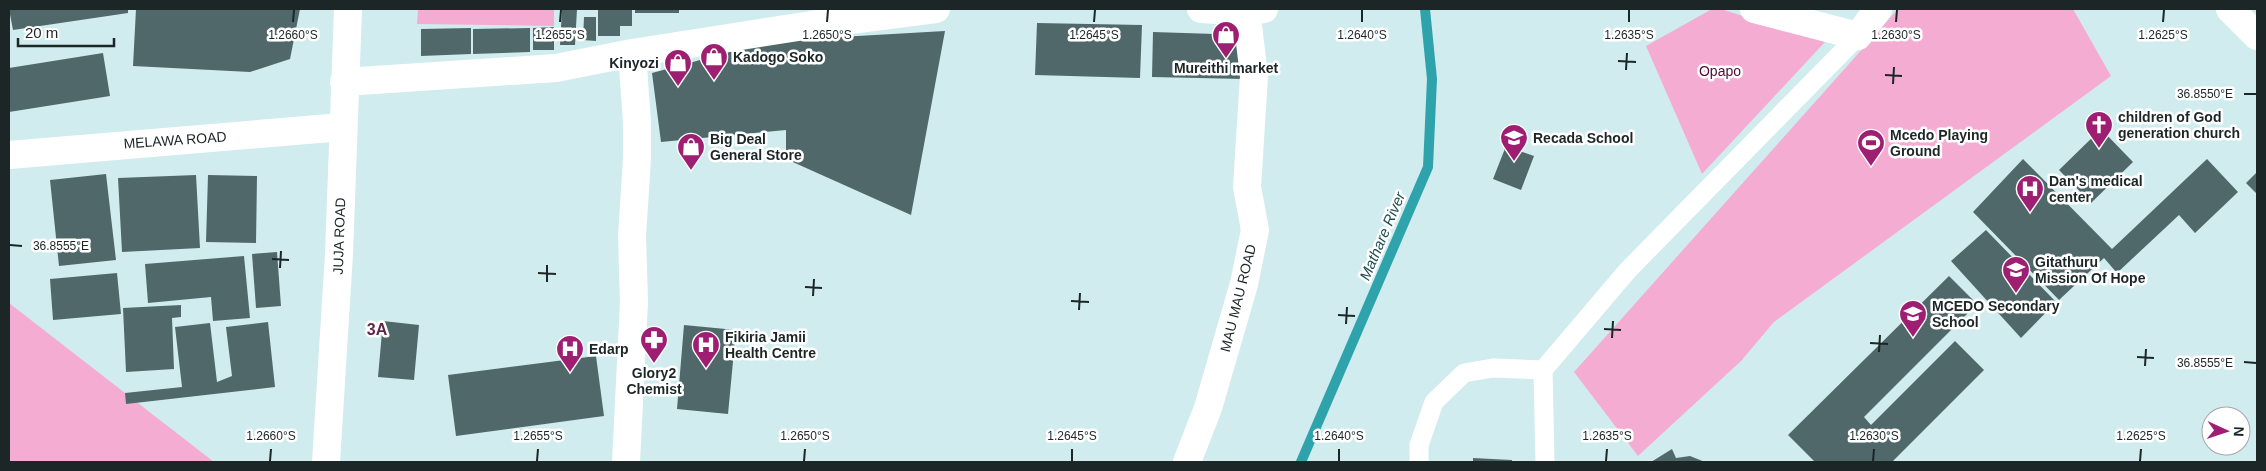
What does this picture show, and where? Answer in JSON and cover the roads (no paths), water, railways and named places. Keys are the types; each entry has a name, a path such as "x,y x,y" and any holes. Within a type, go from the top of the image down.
{"street":[{"name":"JUJA ROAD","path":"326,462 338,254 348,9"},
{"path":"344,82 556,68 632,53 811,25 936,9"},
{"path":"1201,9 1252,10"},
{"path":"1754,9 1858,36 1878,9"},
{"path":"2230,9 2257,36"},
{"name":"MAU MAU ROAD","path":"1187,462 1208,408 1244,284 1255,230 1247,187 1254,76 1252,10"},
{"path":"626,462 634,302 632,236 637,159 637,122 632,53"},
{"name":"MELAWA ROAD","path":"9,155 342,127"}],"lane":[{"path":"1545,462 1543,370 1628,270 1858,36"},
{"path":"1419,462 1419,445 1434,402 1464,373 1493,368 1543,370"}],"waterway":[{"name":"Mathare River","path":"1301,462 1428,167 1432,79 1425,9"}],"place":[{"name":"Mureithi market","path":"1226,59"},
{"name":"Kadogo Soko","path":"714,81"},
{"name":"Kinyozi","path":"678,87"},
{"name":"children of God generation church","path":"2099,149"},
{"name":"Recada School","path":"1514,162"},
{"name":"Mcedo Playing Ground","path":"1871,167"},
{"name":"Big Deal General Store","path":"691,171"},
{"name":"Dan's medical center","path":"2030,213"},
{"name":"Gitathuru Mission Of Hope","path":"2016,294"},
{"name":"MCEDO Secondary School","path":"1913,338"},
{"name":"Glory2 Chemist","path":"654,364"},
{"name":"Fikiria Jamii Health Centre","path":"706,369"},
{"name":"Edarp","path":"570,373"}],"district":[{"name":"3A","path":"377,329"}],"park label":[{"name":"Opapo","path":"1720,71"}]}
